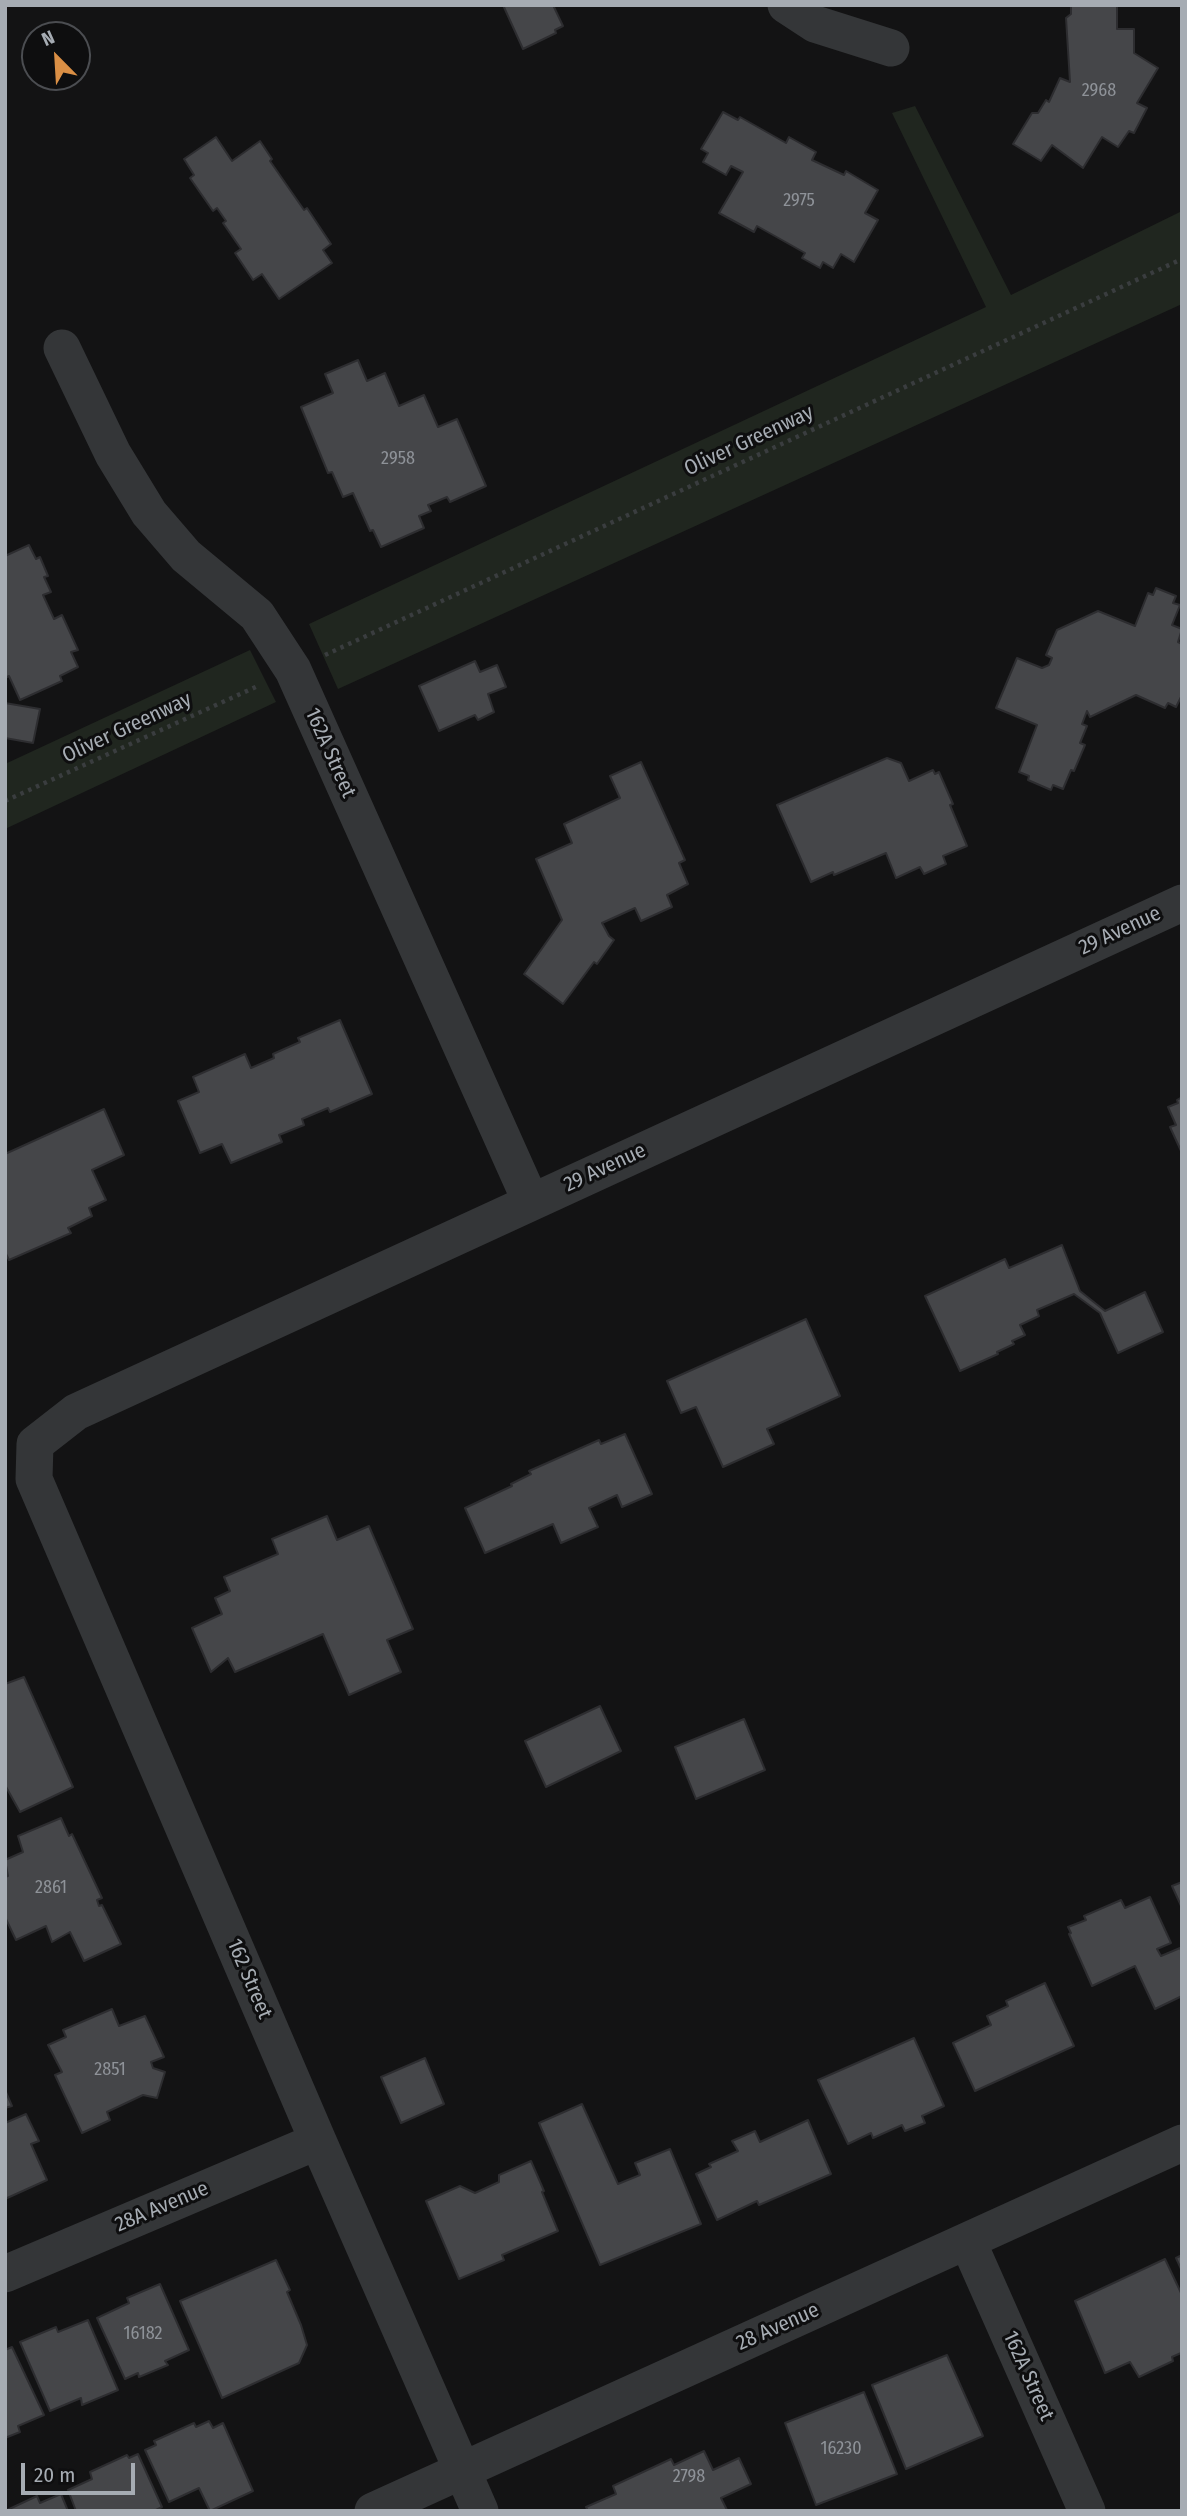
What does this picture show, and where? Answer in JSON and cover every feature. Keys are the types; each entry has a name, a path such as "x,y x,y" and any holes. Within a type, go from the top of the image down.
{"street":[{"path":"786,5 815,23 891,48"},
{"name":"162A Street","path":"62,348 113,454 149,513 186,556 257,615 293,670 531,1202"},
{"name":"29 Avenue","path":"35,1444 76,1412 1182,903"},
{"name":"162 Street","path":"35,1444 34,1479 480,2511"},
{"name":"28A Avenue","path":"5,2274 318,2141"},
{"name":"28 Avenue","path":"373,2511 1182,2143"},
{"name":"162A Street","path":"968,2242 1087,2511"}],"path":[{"name":"Oliver Greenway","path":"330,653 1182,258"},
{"name":"Oliver Greenway","path":"5,801 261,684"}],"shaded area":[{"path":"915,106 1011,295 1182,211 1182,304 338,689 309,624 986,307 892,113"},
{"path":"250,650 276,702 5,829 5,764"}],"building":[{"path":"503,5 553,5 563,26 555,30 556,33 523,49"},
{"path":"1071,5 1117,5 1117,29 1134,29 1134,53 1158,68 1137,103 1147,108 1134,133 1129,131 1118,147 1102,137 1083,168 1052,145 1041,161 1013,144 1032,113 1038,113 1046,100 1049,102 1060,78 1070,82 1066,18 1071,14"},
{"path":"723,112 738,120 740,117 786,143 789,137 816,152 812,160 844,175 846,171 878,190 865,213 878,220 854,262 841,254 833,268 823,262 820,268 802,258 805,253 757,226 754,232 719,213 743,172 731,166 726,175 703,162 708,153 701,149"},
{"path":"216,137 232,161 260,141 272,159 270,161 331,244 323,250 332,263 279,299 262,274 253,280 235,253 241,249 223,223 226,221 217,208 213,211 190,178 194,175 184,159"},
{"path":"358,360 367,381 385,373 399,406 424,395 438,427 457,419 486,486 450,502 447,497 428,505 431,511 419,516 424,528 381,547 373,530 370,531 353,493 343,497 332,472 328,473 301,407 333,393 325,374"},
{"path":"29,545 36,559 40,557 48,576 44,577 51,592 43,595 54,619 62,615 78,650 71,652 78,667 60,676 62,681 20,700 9,676 5,678 5,556"},
{"path":"1156,588 1176,596 1173,603 1180,605 1172,625 1182,629 1178,642 1182,644 1182,695 1176,707 1168,703 1165,708 1136,695 1090,717 1087,711 1082,724 1087,726 1080,743 1085,745 1063,789 1053,785 1051,790 1028,780 1029,776 1019,772 1037,725 996,708 1017,658 1042,668 1049,665 1052,658 1046,655 1057,630 1098,611 1135,626 1148,593 1153,595"},
{"path":"475,661 480,672 497,665 506,687 488,694 494,712 478,720 475,715 439,731 419,686"},
{"path":"5,703 40,709 33,743 5,738"},
{"path":"887,758 901,763 909,781 933,770 935,774 939,772 967,846 943,856 946,864 924,874 920,867 896,878 886,853 811,882 777,805"},
{"path":"641,762 685,860 679,863 688,884 667,895 672,907 641,921 635,908 602,923 614,940 563,1004 524,974 562,920 536,859 572,843 564,824 620,798 610,776"},
{"path":"340,1020 372,1094 330,1112 328,1108 302,1119 304,1125 279,1135 282,1142 231,1163 222,1144 200,1153 178,1101 199,1092 193,1077 245,1054 251,1068 300,1042 298,1038"},
{"path":"1182,1097 1182,1153 1170,1127 1176,1125 1168,1107 1178,1103 1177,1100"},
{"path":"104,1109 124,1155 92,1170 106,1200 89,1208 92,1216 68,1228 71,1233 9,1260 5,1252 5,1154"},
{"path":"1062,1245 1080,1291 1105,1311 1145,1292 1163,1332 1118,1353 1100,1313 1074,1294 1037,1310 1039,1316 1020,1325 1025,1335 1012,1341 1014,1344 960,1371 925,1296 1005,1259 1009,1268"},
{"path":"806,1319 840,1396 767,1429 774,1444 723,1467 696,1407 681,1413 667,1381"},
{"path":"625,1434 652,1494 622,1507 617,1495 589,1508 598,1527 561,1543 553,1524 485,1553 465,1508 512,1486 511,1484 531,1474 529,1471 599,1440 601,1444"},
{"path":"327,1516 337,1540 369,1526 413,1629 387,1640 401,1672 349,1695 323,1634 235,1672 228,1658 211,1672 192,1628 222,1614 215,1598 230,1591 224,1577 278,1554 272,1539"},
{"path":"24,1677 73,1787 20,1812 5,1785 5,1684"},
{"path":"600,1706 621,1751 546,1787 525,1741"},
{"path":"744,1719 765,1770 696,1799 675,1747"},
{"path":"61,1818 69,1836 72,1834 102,1898 97,1900 99,1906 102,1905 121,1944 84,1961 70,1932 52,1942 46,1926 16,1940 5,1917 5,1877 8,1876 5,1860 23,1852 18,1836"},
{"path":"1182,1882 1182,1908 1172,1886"},
{"path":"1150,1897 1171,1943 1157,1949 1161,1956 1180,1948 1182,1952 1182,1996 1155,2009 1135,1966 1092,1986 1068,1927 1086,1920 1084,1916 1121,1900 1125,1908"},
{"path":"1045,1983 1074,2046 975,2091 953,2043 991,2025 987,2016 1008,2006 1006,2001"},
{"path":"112,2009 119,2026 145,2016 164,2057 151,2062 153,2068 165,2072 157,2098 143,2095 107,2112 110,2120 82,2133 55,2075 62,2072 48,2045 66,2037 63,2030"},
{"path":"914,2038 944,2106 922,2116 925,2123 905,2131 902,2125 873,2138 871,2133 848,2144 818,2080"},
{"path":"425,2058 444,2104 401,2123 381,2077"},
{"path":"5,2090 12,2106 5,2108"},
{"path":"582,2104 618,2184 640,2175 635,2163 670,2149 701,2224 600,2265 539,2123"},
{"path":"26,2114 39,2141 31,2144 47,2180 5,2199 5,2123"},
{"path":"808,2120 831,2174 759,2205 757,2201 717,2220 696,2174 711,2167 709,2164 738,2151 732,2141 755,2131 760,2142"},
{"path":"531,2161 558,2231 502,2255 504,2260 459,2279 426,2201 460,2186 475,2193 499,2182 499,2175"},
{"path":"1182,2255 1182,2271 1176,2258"},
{"path":"1165,2259 1182,2295 1181,2353 1172,2357 1173,2361 1139,2377 1130,2362 1105,2373 1075,2301"},
{"path":"276,2260 290,2290 287,2292 307,2345 299,2363 222,2398 180,2301"},
{"path":"160,2284 189,2350 165,2361 168,2365 139,2377 138,2373 125,2379 97,2318 129,2303 127,2298"},
{"path":"88,2320 118,2390 82,2405 81,2398 50,2411 20,2342 56,2327 58,2332"},
{"path":"12,2347 44,2415 18,2426 20,2432 5,2438 5,2350"},
{"path":"947,2355 983,2436 906,2469 872,2385"},
{"path":"864,2392 897,2474 816,2505 785,2423"},
{"path":"209,2421 213,2428 223,2423 253,2491 210,2511 199,2488 169,2502 145,2450 156,2445 154,2441 194,2423 196,2427"},
{"path":"704,2451 713,2470 739,2458 751,2484 721,2498 727,2510 588,2511 586,2507 616,2494 613,2486 671,2459 674,2465"},
{"path":"138,2454 162,2507 154,2511 76,2511 68,2490 92,2479 90,2472 127,2455 129,2458"},
{"path":"61,2494 68,2511 5,2511 37,2496 40,2503"}]}
